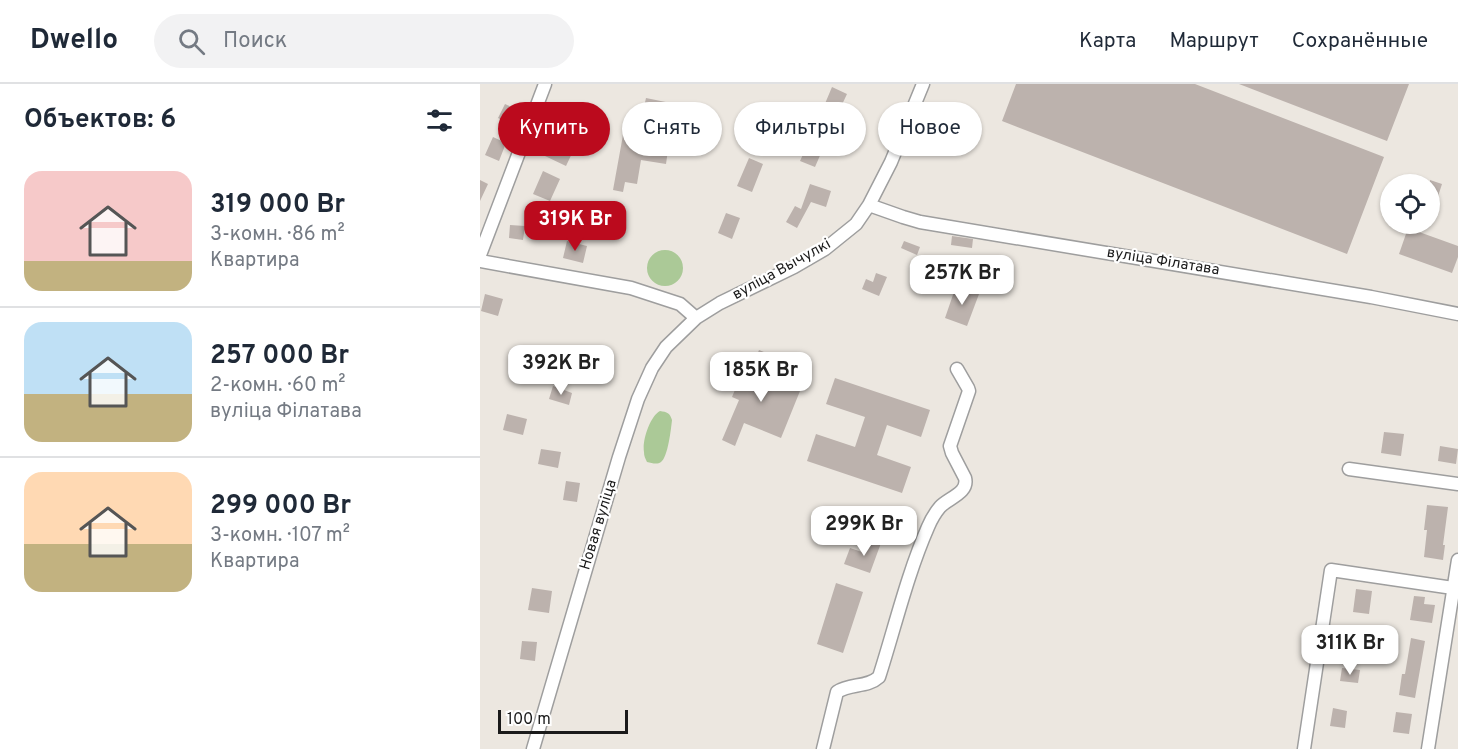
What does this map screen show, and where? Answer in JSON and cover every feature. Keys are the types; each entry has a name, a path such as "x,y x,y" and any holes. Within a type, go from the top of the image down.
{"street":[{"path":"480,255 544,84"},
{"name":"вуліца Вычулкі","path":"696,318 720,303 794,267 825,249 856,224 869,206 891,162 923,84"},
{"name":"вуліца Філатава","path":"869,206 920,222 1373,297 1458,314"},
{"path":"480,261 631,288 680,304 696,318"},
{"name":"Новая вуліца","path":"533,749 638,399 652,368 666,347 696,318"},
{"path":"823,749 837,692 868,684 879,677 920,547 932,519 939,508 965,486 965,478 952,453 951,446 969,391 957,369"},
{"path":"1348,469 1458,484"},
{"path":"1428,749 1458,560"},
{"path":"1304,749 1331,570 1453,588"}],"green space":[{"path":"665,250 677,256 683,268 677,280 665,286 653,280 647,268 653,256"},
{"path":"660,411 668,413 672,420 666,455 661,462 654,464 647,462 644,442 650,423"}],"building":[{"path":"1016,84 1195,84 1384,157 1347,254 1002,121"},
{"path":"1239,84 1409,84 1387,141"},
{"path":"832,87 847,94 843,102 826,102"},
{"path":"646,98 666,102 645,102"},
{"path":"493,137 498,139 498,156 501,156 499,161 485,155"},
{"path":"622,140 622,156 667,156 666,164 641,160 637,184 625,182 623,192 613,190"},
{"path":"545,156 571,156 566,166"},
{"path":"802,156 820,156 815,167 800,161"},
{"path":"749,158 763,164 752,192 737,186"},
{"path":"543,171 560,179 550,201 533,194"},
{"path":"480,180 488,184 480,201"},
{"path":"810,184 831,191 826,207 811,202 797,228 786,222 795,206 801,209"},
{"path":"726,213 740,218 732,239 718,233"},
{"path":"510,225 525,226 523,240 509,238"},
{"path":"1406,234 1425,234 1458,246 1458,257 1452,273 1399,254"},
{"path":"952,236 973,239 972,248 951,245"},
{"path":"567,241 587,246 583,263 563,258"},
{"path":"904,241 920,247 917,255 901,248"},
{"path":"978,258 987,261 979,281 970,277"},
{"path":"876,273 887,277 879,296 862,289 866,279 873,282"},
{"path":"956,286 979,294 967,326 945,318"},
{"path":"485,294 503,299 498,316 481,311"},
{"path":"759,350 772,355 764,376 800,391 781,438 744,423 735,446 722,440 739,400 732,397 737,385 744,387"},
{"path":"835,378 930,410 921,437 887,425 877,455 911,467 902,493 807,461 816,434 855,447 865,417 826,404"},
{"path":"553,386 572,393 569,405 549,399"},
{"path":"507,414 527,419 523,435 503,430"},
{"path":"1384,432 1404,434 1401,456 1381,453"},
{"path":"1440,446 1458,449 1456,464 1438,461"},
{"path":"541,449 561,452 558,468 538,464"},
{"path":"566,481 580,483 577,502 563,500"},
{"path":"1427,505 1448,507 1443,560 1424,557"},
{"path":"867,539 881,543 870,573 844,564 850,548 862,552"},
{"path":"836,583 863,592 843,653 817,644"},
{"path":"532,588 552,591 549,613 528,610"},
{"path":"1356,589 1372,591 1369,614 1353,612"},
{"path":"1414,596 1425,597 1424,604 1435,605 1432,623 1410,620"},
{"path":"1347,627 1366,629 1364,646 1345,643"},
{"path":"1411,638 1425,641 1415,698 1399,695"},
{"path":"522,641 537,642 535,661 520,659"},
{"path":"1342,668 1360,670 1358,683 1340,681"},
{"path":"1333,708 1347,711 1345,728 1330,726"},
{"path":"1396,712 1412,714 1409,734 1393,732"}]}
